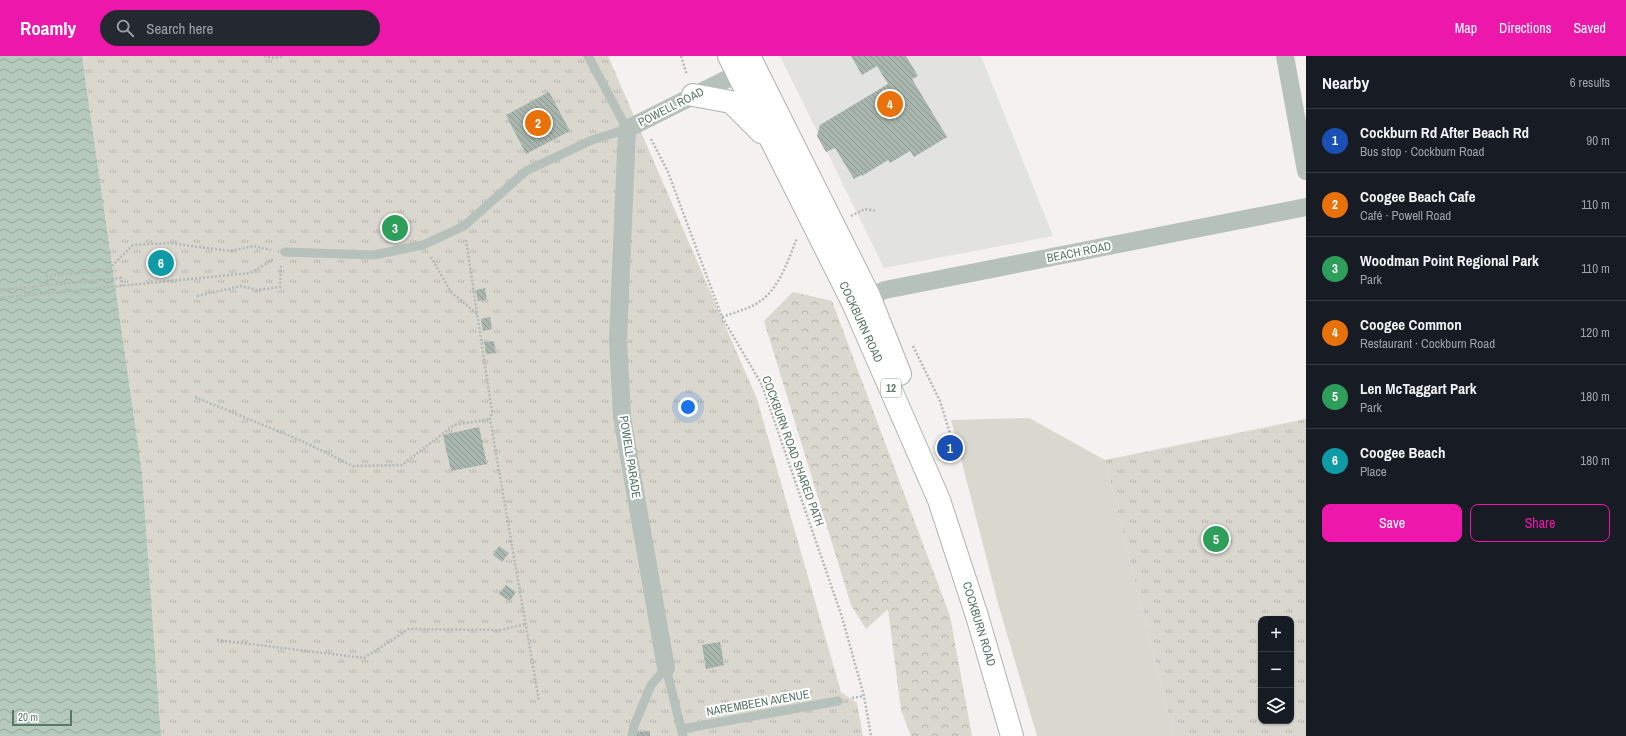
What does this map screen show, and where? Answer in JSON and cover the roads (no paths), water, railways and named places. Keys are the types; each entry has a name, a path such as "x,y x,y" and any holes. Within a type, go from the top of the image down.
{"main road":[{"name":"COCKBURN ROAD","path":"743,63 776,148 861,300 939,500 977,616 1012,736"},
{"name":"COCKBURN ROAD","path":"743,63 861,300 932,450 959,521 1024,736"},
{"path":"693,95 731,102 776,148"}],"street":[{"path":"1285,56 1306,171"},
{"name":"POWELL ROAD","path":"626,173 628,129 693,95 743,63"},
{"name":"POWELL PARADE","path":"626,173 618,340 622,417 666,668"},
{"name":"BEACH ROAD","path":"861,300 885,290 1306,207"}],"lane":[{"path":"285,252 374,255 423,245 464,226 526,171 592,140 628,129 588,56"},
{"path":"632,736 634,726 651,685 666,668"},
{"name":"POWELL PARADE","path":"666,668 683,733"},
{"name":"NAREMBEEN AVENUE","path":"683,733 838,701"}],"water":[{"path":"0,56 82,56 142,472 161,736 0,736"}],"place":[{"name":"Coogee Common","path":"890,104"},
{"name":"Coogee Beach Cafe","path":"538,123"},
{"name":"Woodman Point Regional Park","path":"395,228"},
{"name":"Coogee Beach","path":"161,263"},
{"name":"Cockburn Rd After Beach Rd","path":"950,448"},
{"name":"Len McTaggart Park","path":"1216,539"}]}
